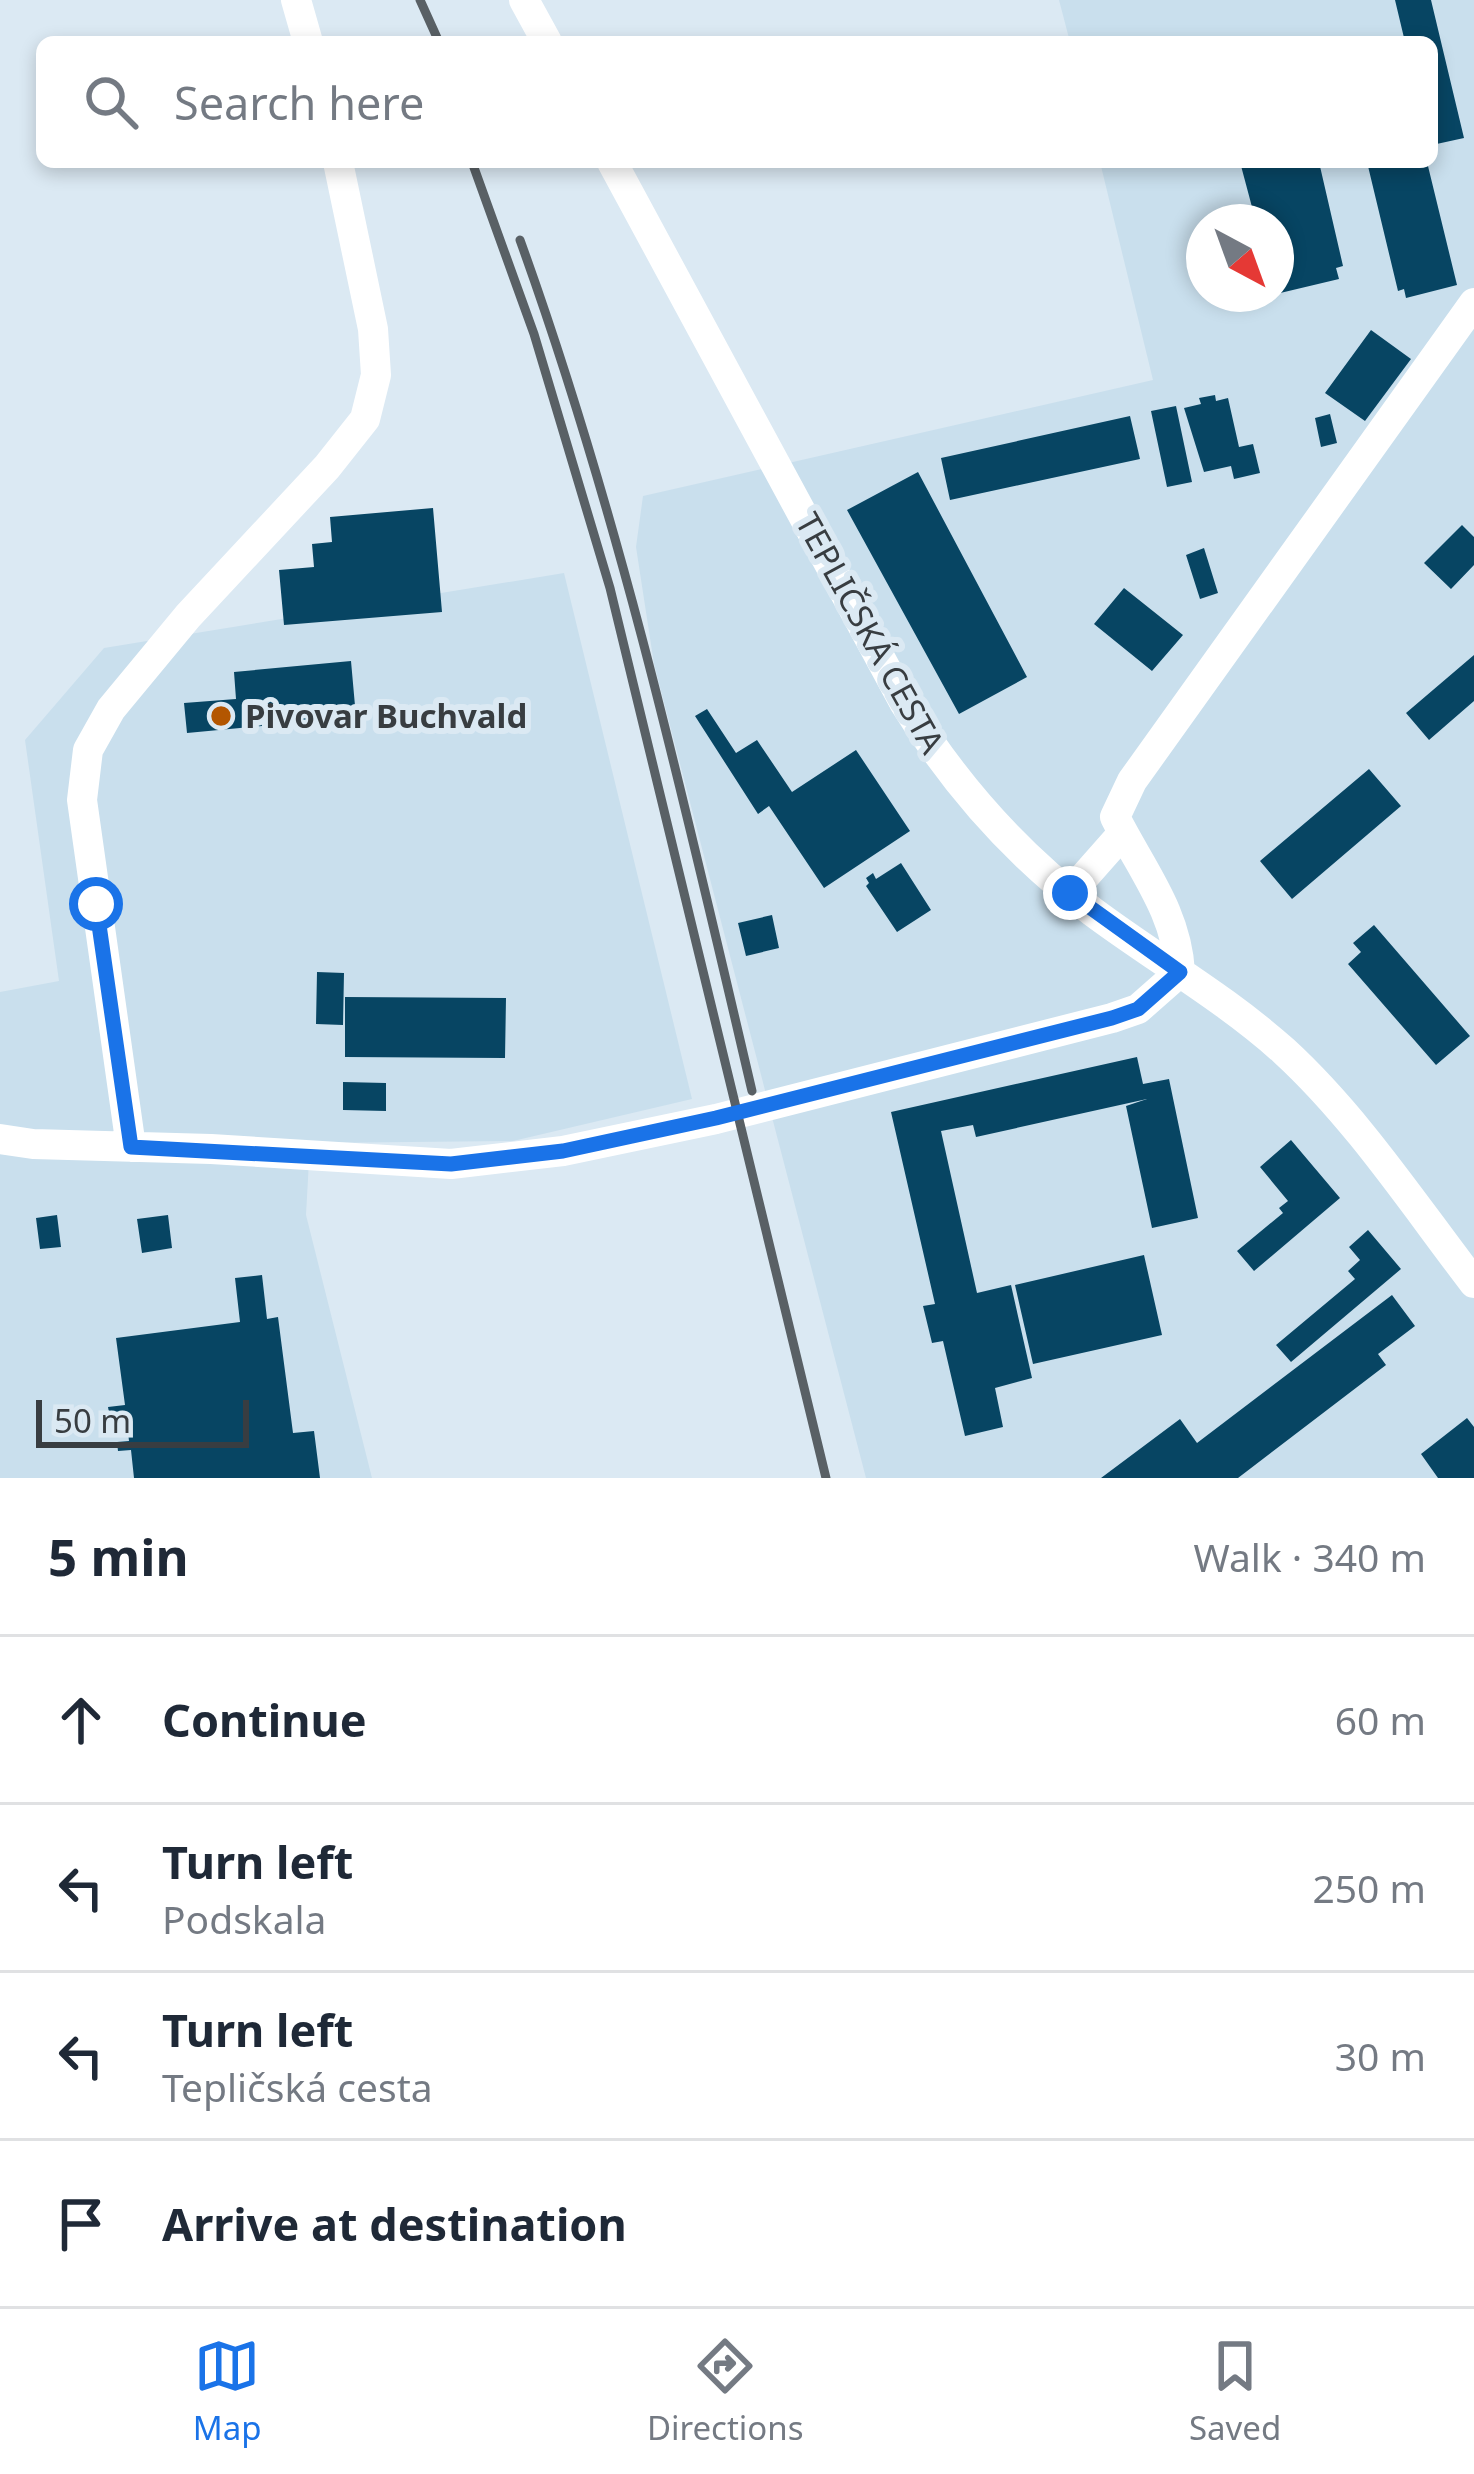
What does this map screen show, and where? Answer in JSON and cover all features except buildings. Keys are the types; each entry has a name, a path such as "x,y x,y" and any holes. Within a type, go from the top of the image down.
{"street":[{"path":"296,0 306,36"},
{"path":"524,0 544,36"},
{"path":"131,1147 82,800 88,750 112,709 188,616 327,467 364,419 376,375 373,329 339,168"},
{"name":"TEPLIČSKÁ CESTA","path":"615,168 916,723 982,810 1070,893 1254,1025 1318,1085 1474,1283"},
{"path":"0,1138 33,1144 451,1164 563,1151 716,1118 1138,1009 1180,972 1179,950 1165,905 1115,817 1132,781 1474,303"},
{"path":"1070,893 1123,833"}],"shaded area":[{"path":"1059,0 1474,0 1474,1478 866,1478 654,664 636,547 643,496 1153,380 1101,168 1438,168 1438,36 1068,36"},
{"path":"564,573 692,1099 513,1141 310,1143 306,1215 372,1478 0,1478 0,992 59,981 25,740 104,648"}],"railway":[{"path":"420,0 436,36"},
{"path":"474,168 534,334 610,588 826,1478"},
{"path":"520,240 620,556 752,1091"}],"place":[{"name":"Pivovar Buchvald","path":"221,716"}],"route":[{"path":"96,904 131,1147 451,1164 563,1151 716,1118 1112,1018 1138,1009 1180,972 1070,893"}]}
